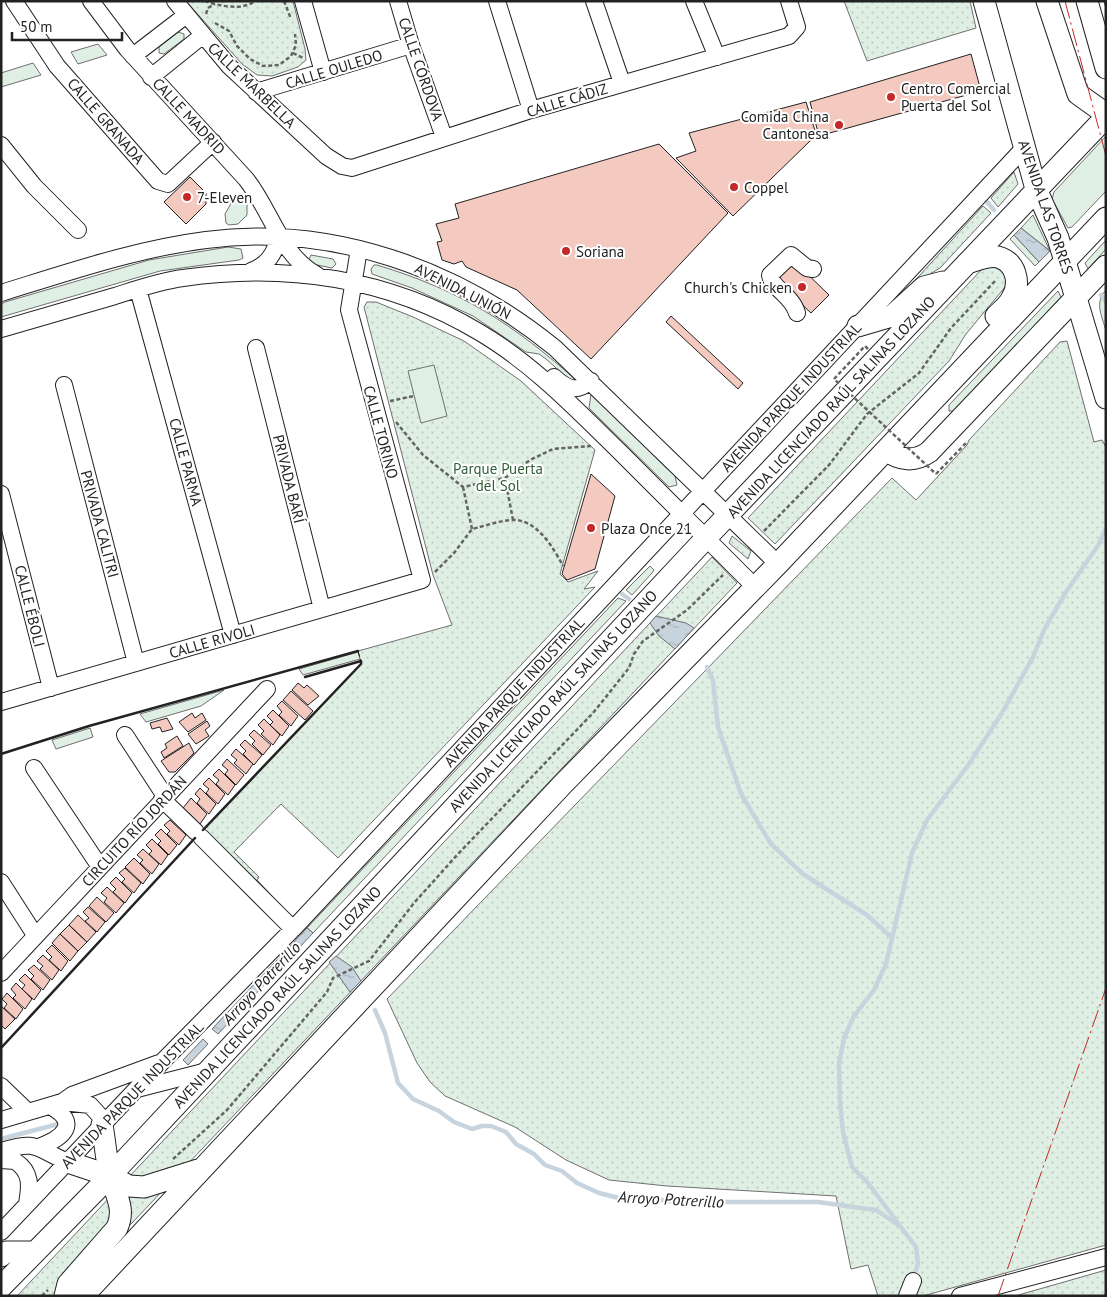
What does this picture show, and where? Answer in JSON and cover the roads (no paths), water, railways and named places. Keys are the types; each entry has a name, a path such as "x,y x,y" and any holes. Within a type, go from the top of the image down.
{"main road":[{"name":"AVENIDA LAS TORRES","path":"984,1 1036,189 1065,260 1076,297"},
{"path":"1047,1 1073,85 1082,99 1103,109"},
{"path":"1087,1 1106,68"},
{"name":"AVENIDA LICENCIADO RAÚL SALINAS LOZANO","path":"1,1287 110,1176 706,538 967,263 1036,189 1103,109"},
{"path":"83,1296 562,786 778,564 1106,218"},
{"path":"954,380 965,355 981,333 1012,299 1016,290 1013,266 1004,260 997,257 983,257 967,263"},
{"path":"886,450 894,456 910,459 929,452 1106,266"},
{"path":"858,326 892,316 924,287 951,280"},
{"path":"1076,297 1106,398"},
{"path":"64,1296 68,1284 117,1228 121,1220 119,1199 110,1176 102,1125"},
{"path":"68,1162 110,1176 129,1186 144,1187 203,1168"},
{"path":"1,1256 6,1252 34,1252"}],"street":[{"name":"CALLE GRANADA","path":"14,1 57,66 158,181 168,184 213,142"},
{"name":"CALLE MADRID","path":"91,1 133,56 252,185 273,220 279,236 299,263 319,276"},
{"name":"CALLE MARBELLA","path":"175,1 186,16 206,29 229,66 336,163"},
{"path":"303,1 323,72"},
{"name":"CALLE CÓRDOVA","path":"398,1 411,45 444,137"},
{"path":"497,1 531,110"},
{"path":"594,1 622,83"},
{"path":"694,1 717,57"},
{"name":"CALLE CÁDIZ","path":"336,163 352,168 531,110 789,36 797,27 790,1"},
{"path":"133,56 186,16"},
{"path":"151,76 206,29"},
{"name":"CALLE OULEDO","path":"256,92 411,45"},
{"path":"1,145 34,186 78,230"},
{"name":"AVENIDA PARQUE INDUSTRIAL","path":"1,1232 162,1062 293,929 1024,148"},
{"path":"248,272 269,261 276,249 279,236"},
{"name":"AVENIDA UNIÓN","path":"1,293 159,248 206,240 279,236 316,240 359,249 411,264 445,278 499,307 548,343 591,381 778,564"},
{"name":"CALLE TORINO","path":"359,249 352,282 349,310 351,323 428,577"},
{"path":"797,313 794,302 774,284 770,275 791,255 807,268 813,269"},
{"name":"AVENIDA UNIÓN","path":"1,329 181,278 248,272 282,272 319,276 352,282 393,294 452,318 478,331 530,368 591,423 755,588"},
{"name":"CALLE PARMA","path":"138,289 233,635"},
{"name":"PRIVADA BARÍ","path":"256,348 322,609"},
{"path":"530,368 550,374 572,389 584,386 591,381"},
{"path":"591,381 584,405 591,423"},
{"name":"PRIVADA CALITRI","path":"64,385 136,663"},
{"name":"CALLE ÉBOLI","path":"1,494 51,688"},
{"name":"CALLE RIVOLI","path":"1,702 428,577"},
{"name":"CIRCUITO RÍO JORDÁN","path":"1,973 267,689"},
{"path":"125,735 164,798 198,835 293,929"},
{"path":"34,768 100,867"},
{"path":"1,882 35,935"},
{"path":"1,1120 56,1104 72,1095 162,1062"},
{"path":"136,1089 207,1071"},
{"path":"1,1086 28,1112"},
{"path":"56,1104 90,1105 100,1116 102,1125"},
{"path":"39,1147 60,1138 65,1131 67,1125 56,1104"},
{"path":"1,1151 22,1144 39,1147 53,1156 68,1162"},
{"path":"1,1160 15,1160 26,1170 30,1184 27,1204"},
{"path":"960,1296 1106,1257"}],"water":[{"path":"1021,228 1050,251 1039,262 1014,235"},
{"path":"656,616 686,623 694,628 675,649 659,636 650,623"},
{"path":"307,928 313,933 218,1034 212,1029"},
{"path":"336,956 352,967 361,981 350,992 329,962"},
{"path":"203,1039 208,1044 188,1065 183,1060"}],"waterway":[{"path":"987,202 994,210"},
{"path":"1101,295 1106,302"},
{"path":"900,1226 868,1183 852,1167 843,1132 840,1103 839,1064 844,1038 854,1016 874,990 886,964 912,853 927,820 969,764 1002,713 1033,657 1045,628 1066,592 1099,544 1106,528"},
{"path":"622,594 629,599"},
{"path":"707,667 713,681 718,727 741,794 771,844 803,874 867,915 889,935"},
{"name":"Arroyo Potrerillo","path":"375,1010 385,1033 398,1083 413,1099 439,1111 454,1122 472,1129 491,1126 506,1132 516,1144 534,1154 545,1165 562,1171 577,1183 599,1193 619,1198 643,1197 675,1202 818,1202 876,1210 900,1226 916,1247 918,1264 913,1278"},
{"name":"Arroyo Potrerillo","path":"1,1139 58,1124"}],"place":[{"name":"Centro Comercial Puerta del Sol","path":"891,97"},
{"name":"Comida China Cantonesa","path":"839,125"},
{"name":"Coppel","path":"734,187"},
{"name":"7-Eleven","path":"187,197"},
{"name":"Soriana","path":"566,251"},
{"name":"Church's Chicken","path":"802,287"},
{"name":"Plaza Once 21","path":"591,528"}],"park label":[{"name":"Parque Puerta del Sol","path":"498,476"}]}
